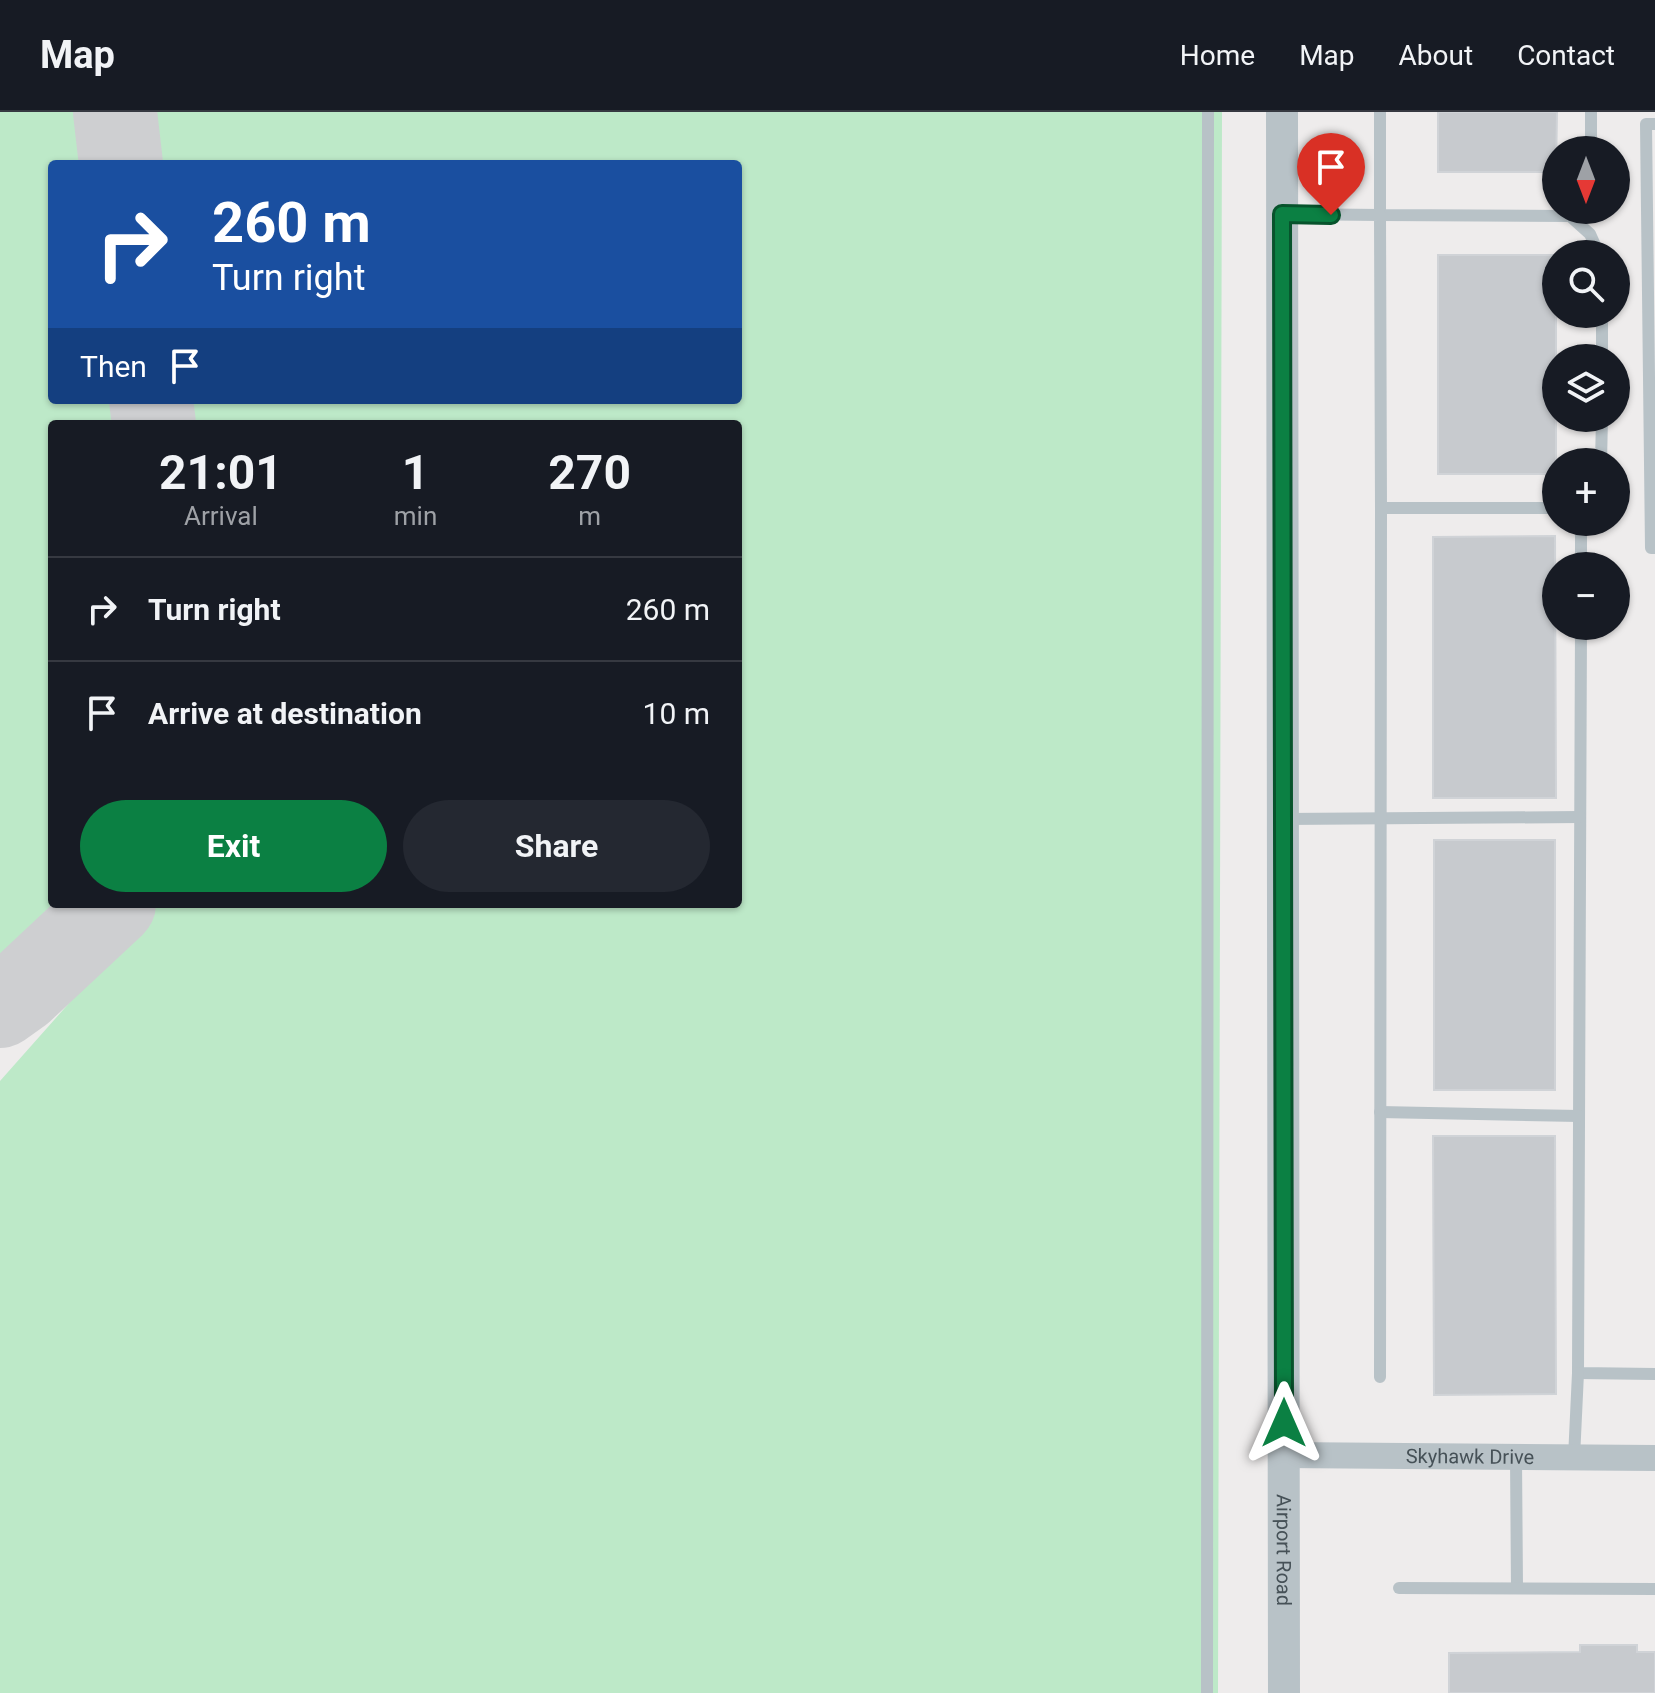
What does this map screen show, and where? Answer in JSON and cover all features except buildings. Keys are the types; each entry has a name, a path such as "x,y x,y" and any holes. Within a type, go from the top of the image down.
{"street":[{"name":"Airport Road","path":"1282,112 1284,1693"},
{"name":"Skyhawk Drive","path":"1284,1455 1655,1458"}],"lane":[{"path":"1207,1693 1208,112"},
{"path":"1380,112 1380,1377"},
{"path":"1591,112 1591,136"},
{"path":"1655,124 1646,124 1651,548 1655,548"},
{"path":"1282,214 1542,216"},
{"path":"1381,508 1542,508"},
{"path":"1574,1458 1578,1373 1581,640"},
{"path":"1284,819 1580,817"},
{"path":"1380,1112 1579,1116"},
{"path":"1578,1373 1655,1374"},
{"path":"1516,1457 1517,1588"},
{"path":"1399,1588 1655,1589"}],"green space":[{"path":"0,112 78,112 84,160 48,160 48,404 116,404 118,420 48,420 48,908 59,908 0,968"},
{"path":"150,112 1222,112 1218,1693 0,1693 0,1081 153,908 742,908 742,420 189,420 187,404 742,404 742,160 156,160"}],"taxiway":[{"path":"115,112 121,160"},
{"path":"152,404 154,420"},
{"path":"0,1006 21,991 110,908"}],"route":[{"path":"1284,1423 1282,214 1331,215"}]}
